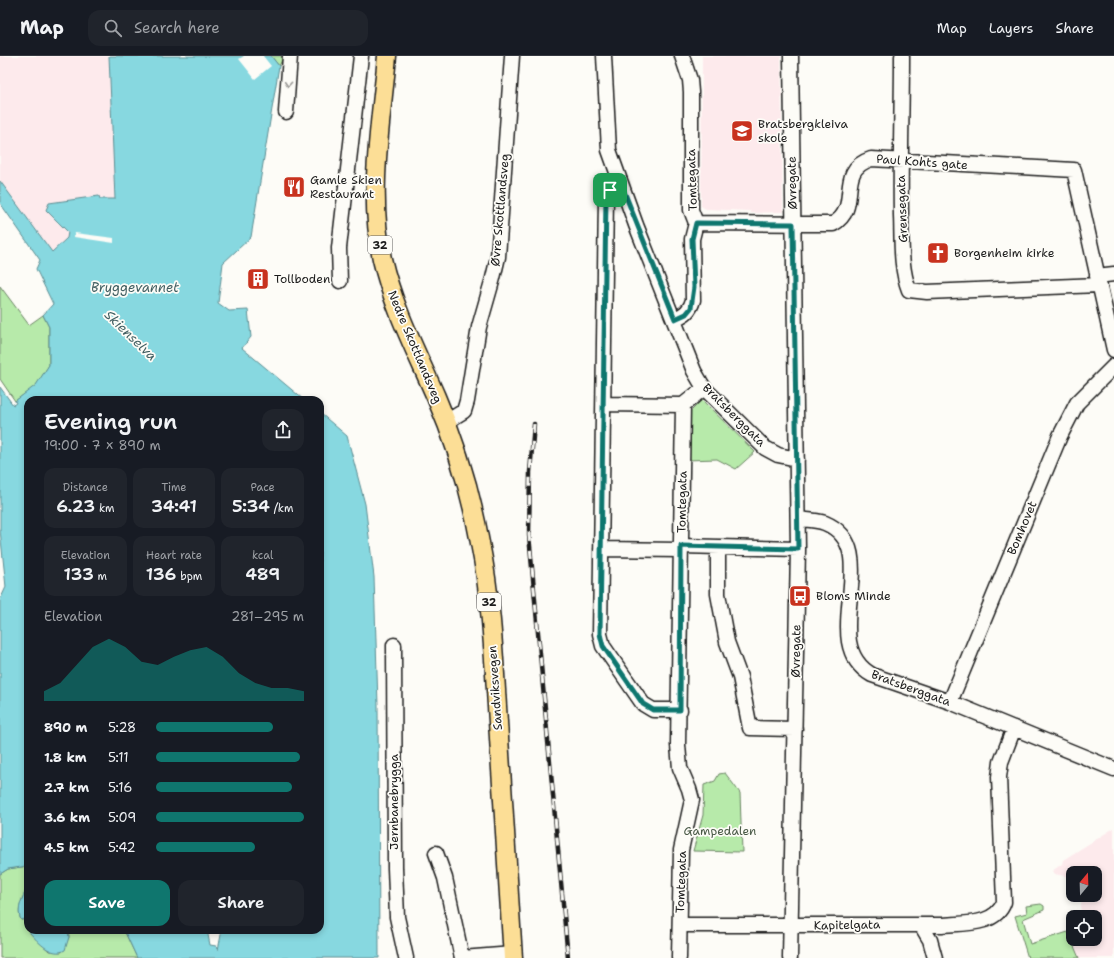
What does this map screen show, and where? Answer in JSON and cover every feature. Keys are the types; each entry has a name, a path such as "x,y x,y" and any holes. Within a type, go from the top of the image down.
{"main road":[{"name":"Nedre Skottlandsveg","path":"387,56 376,182 378,238 382,259 396,305 446,422"},
{"name":"Sandviksvegen","path":"446,422 471,502 487,583 491,616 513,956"}],"street":[{"path":"286,112 290,56"},
{"path":"340,282 339,248 360,56"},
{"name":"Øvre Skottlandsveg","path":"446,422 464,411 467,401 478,327 498,257 512,56"},
{"name":"Bratsberggata","path":"604,56 607,140 621,184 675,319 694,371 704,388 765,448 778,455 797,459"},
{"name":"Tomtegata","path":"675,319 686,314 691,308 694,287 692,239 696,223 691,210 690,80 682,56"},
{"name":"Øvregate","path":"790,56 798,519 790,958"},
{"name":"Grensegata","path":"902,56 900,161 905,278 910,290 928,292 1098,280"},
{"name":"Paul Kohts gate","path":"696,223 833,224 841,219 847,212 853,172 860,162 871,159 1074,170 1098,280"},
{"path":"621,184 610,190 606,197 600,634 603,646 643,704 648,708 680,710"},
{"path":"1114,274 1098,280 1114,348"},
{"name":"Bomhovet","path":"950,702 1060,436 1077,403 1114,366"},
{"path":"604,404 683,405 704,388"},
{"name":"Tomtegata","path":"679,958 681,850 692,800 678,760 680,710 680,548 683,405"},
{"name":"Bratsberggata","path":"798,519 825,524 840,532 848,544 852,562 848,641 853,656 861,668 872,675 950,702 1114,769"},
{"path":"601,548 798,549"},
{"path":"718,548 718,594 727,642 740,678 750,728 794,729"},
{"name":"Jernbanebrygga","path":"394,646 395,868 398,917 406,958"},
{"name":"Kapitelgata","path":"680,925 790,926 960,924 990,919 997,915 1004,902 999,777 1001,762 1014,728"},
{"path":"436,853 449,892 462,958 513,956"},
{"path":"921,925 930,940 935,958"}],"shaded area":[{"path":"0,56 109,56 115,200 100,199 99,196 49,203 58,224 60,223 68,232 67,238 52,252 0,181"},
{"name":"Bratsbergkleiva skole","path":"702,56 781,56 783,212 751,213 750,211 706,209 701,206"},
{"path":"1114,828 1114,958 1079,958 1074,946 1102,946 1102,910 1080,910 1081,902 1102,902 1102,866 1066,866 1066,877 1054,874 1052,871 1062,864 1063,860"}],"green space":[{"path":"271,56 284,56 279,66"},
{"path":"0,286 29,325 43,315 49,327 49,365 36,386 15,401 0,379"},
{"path":"702,400 755,452 736,469 717,459 687,460 688,414"},
{"name":"Gampedalen","path":"725,773 740,793 742,852 693,851 703,815 704,785 715,781 719,774"},
{"path":"24,866 24,895 19,914 21,920 24,920 24,934 31,934 49,951 62,952 69,937 69,934 126,934 137,958 0,958 0,874 8,869"},
{"path":"1041,904 1044,906 1044,910 1023,919 1030,944 1066,933 1066,946 1074,946 1079,958 1028,958 1015,916 1027,913 1026,906"}],"water":[{"name":"Bryggevannet","path":"109,56 271,56 279,66 251,237 223,263 218,303 229,311 248,310 251,337 242,348 299,396 24,396 24,867 8,869 0,874 0,600 6,587 0,530 0,387 13,405 16,403 15,401 36,385 49,365 49,327 43,315 53,304 36,269 40,260 0,203 0,181 52,252 67,238 68,232 46,210 49,203 99,196 100,199 115,199"},
{"path":"324,416 347,436 365,504 374,577 378,705 379,958 137,958 126,934 208,934 210,945 216,946 218,950 221,934 324,934"},
{"path":"24,895 24,919 21,920 19,908"},
{"path":"31,934 69,934 65,950 60,952 50,951"}],"pier":[{"path":"244,56 263,56 271,66 255,79 239,59"},
{"path":"75,233 114,238 114,243 74,237"}],"railway":[{"path":"534,424 530,472 529,535 568,958"}],"place":[{"name":"Bratsbergkleiva skole","path":"742,131"},
{"name":"Gamle Skien Restaurant","path":"294,187"},
{"name":"Borgenheim kirke","path":"938,253"},
{"name":"Tollboden","path":"258,279"},
{"name":"Bloms Minde","path":"800,596"}],"route":[{"path":"621,184 636,225 675,319 686,314 691,308 693,300 694,287 692,239 696,223 793,224 798,549 681,546 679,642 680,710 653,710 643,704 603,646 600,634 606,197 610,190 621,184"}],"water label":[{"name":"Skienselva","path":"131,335"}]}
